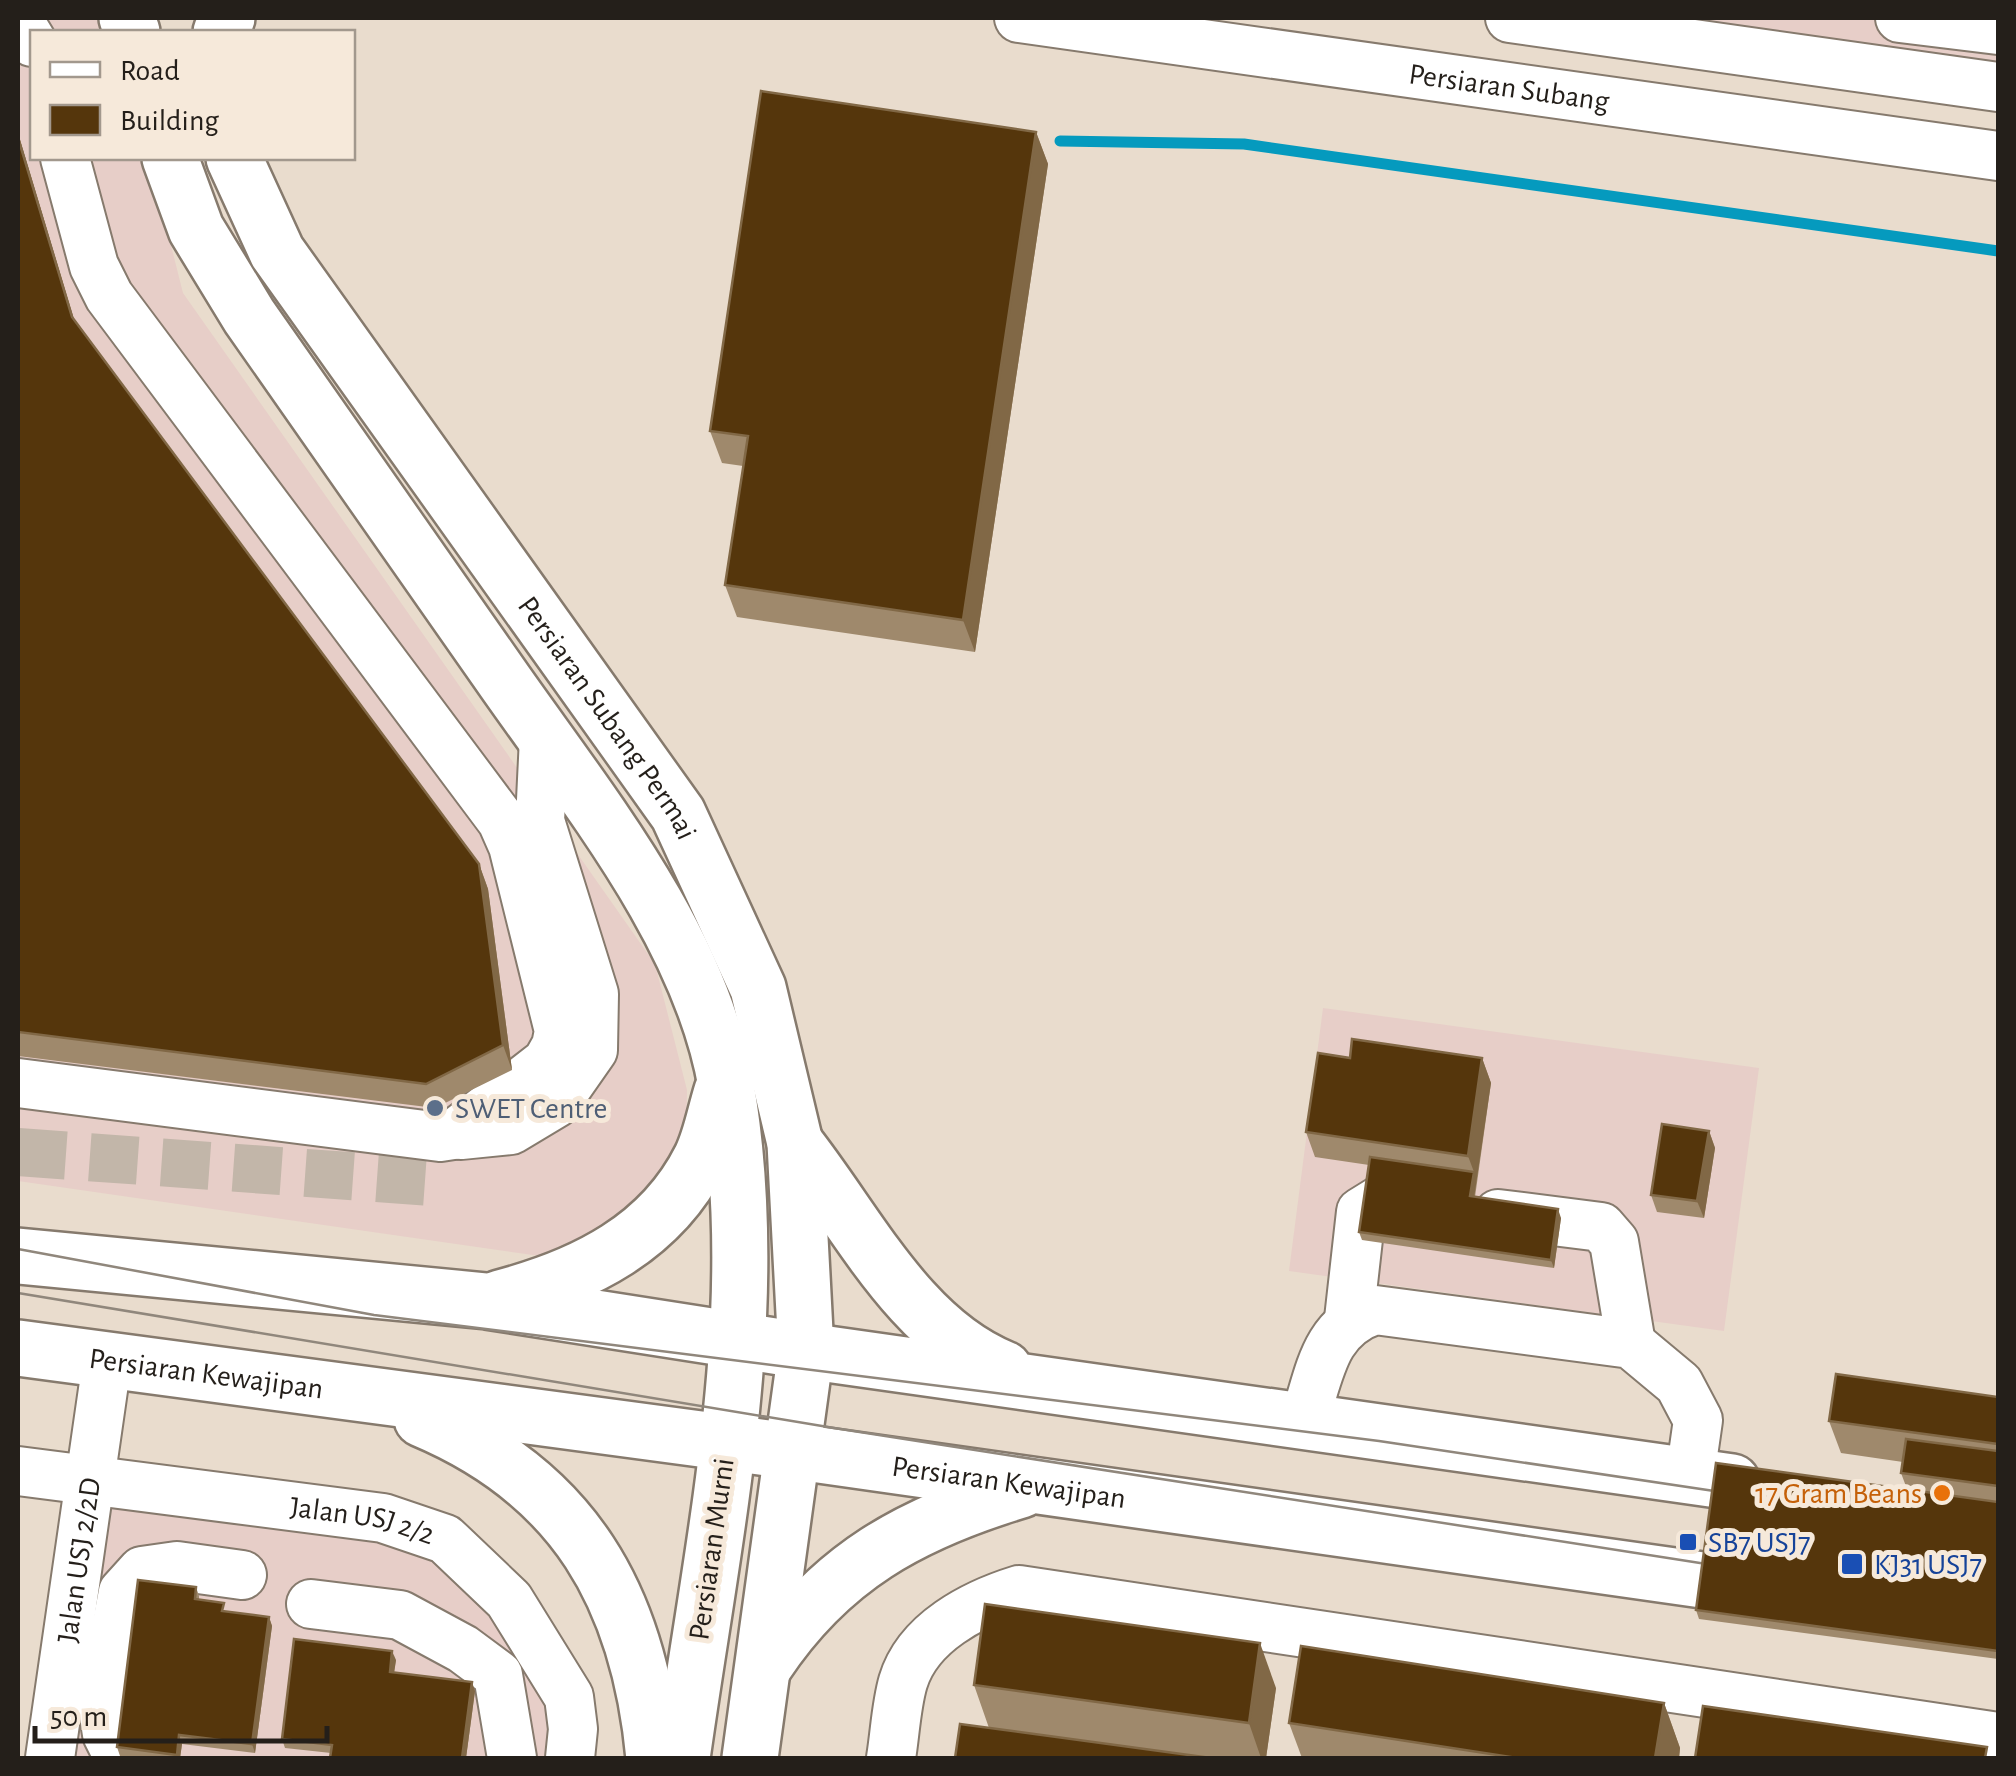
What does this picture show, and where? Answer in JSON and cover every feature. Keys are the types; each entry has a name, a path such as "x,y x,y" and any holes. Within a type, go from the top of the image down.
{"main road":[{"name":"Persiaran Subang Permai","path":"171,160 196,229 249,316 630,860 698,991 725,1080 739,1192 739,1340"},
{"name":"Persiaran Subang Permai","path":"235,160 278,252 678,814 758,988 795,1143 806,1351"},
{"path":"487,1301 549,1285 596,1264 668,1212 702,1156 725,1080"},
{"path":"795,1143 900,1286 935,1325 974,1357 1044,1384"},
{"path":"18,1256 487,1301 806,1351 1711,1479"},
{"name":"Persiaran Murni","path":"682,1758 739,1340"},
{"name":"Persiaran Kewajipan","path":"18,1348 790,1451 1821,1597"},
{"path":"750,1758 806,1351"},
{"path":"370,1396 456,1433 509,1464 545,1494 582,1538 634,1646 650,1713 654,1758"},
{"path":"763,1668 793,1622 834,1582 878,1550 963,1508 1034,1486"}],"street":[{"name":"Persiaran Subang","path":"1019,18 1998,156"},
{"path":"1510,18 1998,87"},
{"path":"1900,18 1998,30"},
{"path":"66,160 94,266 108,296 502,820 513,846 558,1031 556,1046 547,1062 453,1135"},
{"path":"18,1083 453,1135 511,1130 556,1103 592,1050 594,994 540,820 544,738"},
{"path":"1304,1421 1332,1340 1349,1318 1361,1212 1382,1199 1601,1227 1614,1242 1632,1344"},
{"path":"1349,1318 1375,1310 1632,1344 1679,1384 1698,1420 1711,1479"},
{"name":"Jalan USJ 2/2D","path":"50,1758 107,1362"},
{"name":"Jalan USJ 2/2","path":"18,1470 383,1518 444,1539 509,1600 568,1697 573,1729 570,1758"},
{"path":"119,1758 107,1734 102,1702 122,1592 142,1571 177,1566 242,1576"},
{"path":"891,1758 903,1682 918,1649 979,1602 1020,1590 1998,1737"},
{"path":"311,1604 400,1615 463,1649 498,1674 512,1758"}],"shaded area":[{"path":"18,18 114,18 117,30 30,30 30,160 150,160 183,293 655,964 687,1090 686,1148 657,1196 568,1260 18,1181"},
{"path":"1666,18 1998,18 1998,63"},
{"path":"1323,1008 1759,1068 1724,1331 1289,1271"},
{"path":"105,1499 377,1534 439,1552 493,1611 554,1704 556,1758 67,1758"}],"building":[{"path":"761,91 1036,132 963,620 725,585 748,436 710,431"},
{"path":"18,138 72,317 479,864 503,1045 426,1084 18,1032"},
{"path":"1352,1039 1482,1058 1468,1156 1306,1132 1318,1053 1350,1058"},
{"path":"1662,1124 1709,1131 1697,1201 1651,1195"},
{"path":"1370,1157 1474,1172 1470,1196 1558,1209 1551,1260 1359,1232"},
{"path":"1836,1374 1998,1397 1998,1444 1829,1421"},
{"path":"1906,1439 1998,1451 1998,1486 1901,1473"},
{"name":"KJ31 USJ7","path":"1716,1463 1998,1502 1998,1651 1696,1610"},
{"path":"138,1580 196,1587 195,1599 224,1603 222,1611 269,1617 252,1744 179,1735 177,1755 117,1747"},
{"path":"985,1604 1260,1643 1249,1723 974,1685"},
{"path":"294,1639 392,1651 390,1672 472,1682 462,1758 330,1758 332,1745 282,1739"},
{"path":"1301,1646 1664,1703 1655,1758 1517,1758 1289,1723"},
{"path":"1703,1706 1987,1747 1985,1758 1695,1758"},
{"path":"960,1724 1211,1758 955,1758"}],"waterway":[{"path":"1060,141 1244,144 1998,251"}],"tunnel":[{"path":"18,1152 432,1182"}],"tram line":[{"path":"18,1249 374,1315 1379,1441 1741,1495"},
{"path":"18,1293 834,1428 1732,1568"}],"place":[{"name":"SWET Centre","path":"435,1108"},
{"name":"17 Gram Beans","path":"1942,1493"},
{"name":"SB7 USJ7","path":"1688,1542"},
{"name":"KJ31 USJ7","path":"1852,1564"}]}
